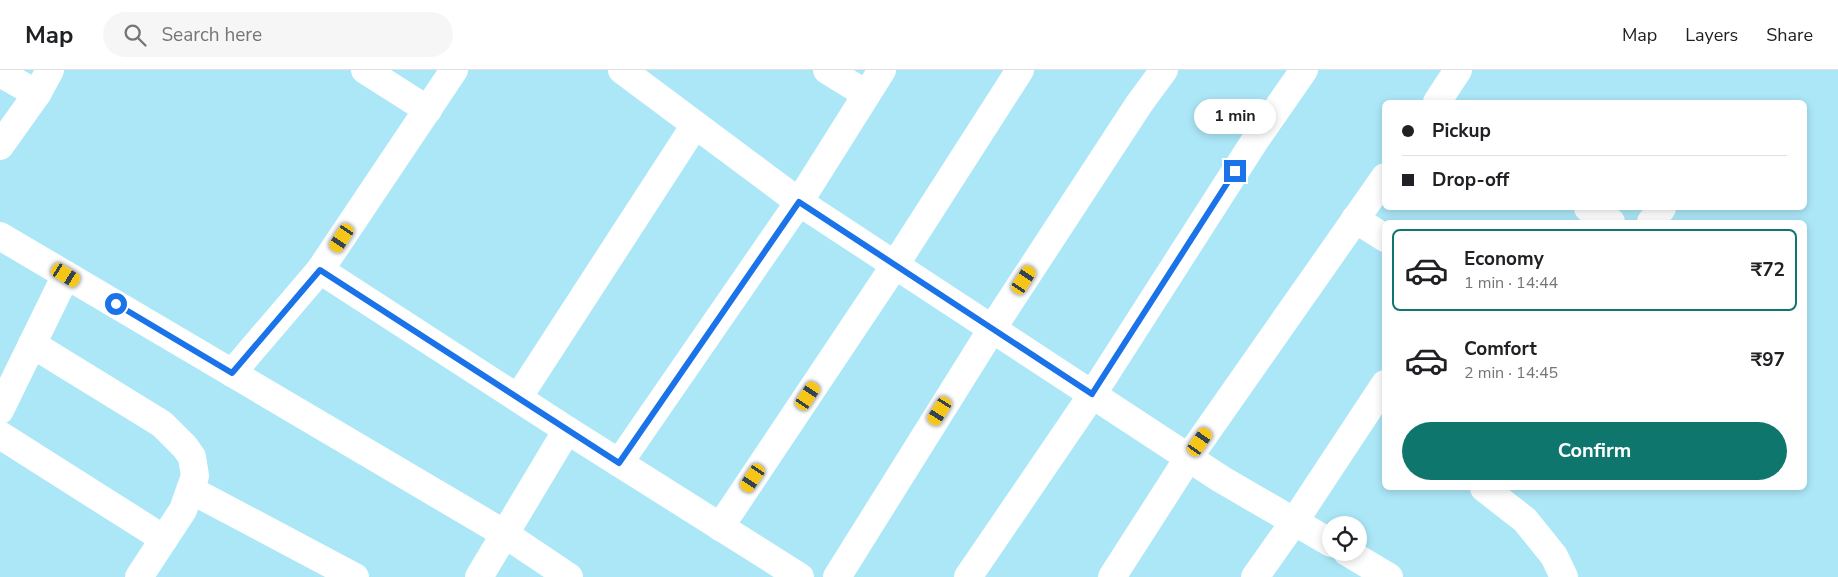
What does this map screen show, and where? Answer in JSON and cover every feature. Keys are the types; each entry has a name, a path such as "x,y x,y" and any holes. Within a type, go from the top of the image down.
{"street":[{"path":"0,146 37,94 50,70"},
{"path":"365,70 428,110"},
{"path":"232,373 320,270 454,70"},
{"path":"622,70 799,202 1189,458 1322,538"},
{"path":"827,70 866,94"},
{"path":"619,463 799,202 882,70"},
{"path":"720,527 895,265 1020,70"},
{"path":"837,577 992,328 1139,104 1164,70"},
{"path":"968,577 1092,394 1256,139 1304,70"},
{"path":"1438,100 1458,70"},
{"path":"0,73 37,94"},
{"path":"518,398 695,125"},
{"path":"1112,577 1189,458 1382,181"},
{"path":"1591,210 1608,220"},
{"path":"1355,220 1382,236"},
{"path":"0,236 505,534 569,577"},
{"path":"320,270 567,430 800,577"},
{"path":"0,410 66,275"},
{"path":"32,344 162,424 186,447 192,457 195,476 183,510 140,577"},
{"path":"1254,577 1380,402"},
{"path":"479,577 567,430"},
{"path":"0,435 164,539"},
{"path":"191,490 355,577"},
{"path":"1487,490 1525,520 1554,556 1564,577"},
{"path":"1362,561 1389,577"}],"route":[{"path":"116,304 232,373 320,270 619,463 799,202 1092,394 1235,171"}]}
